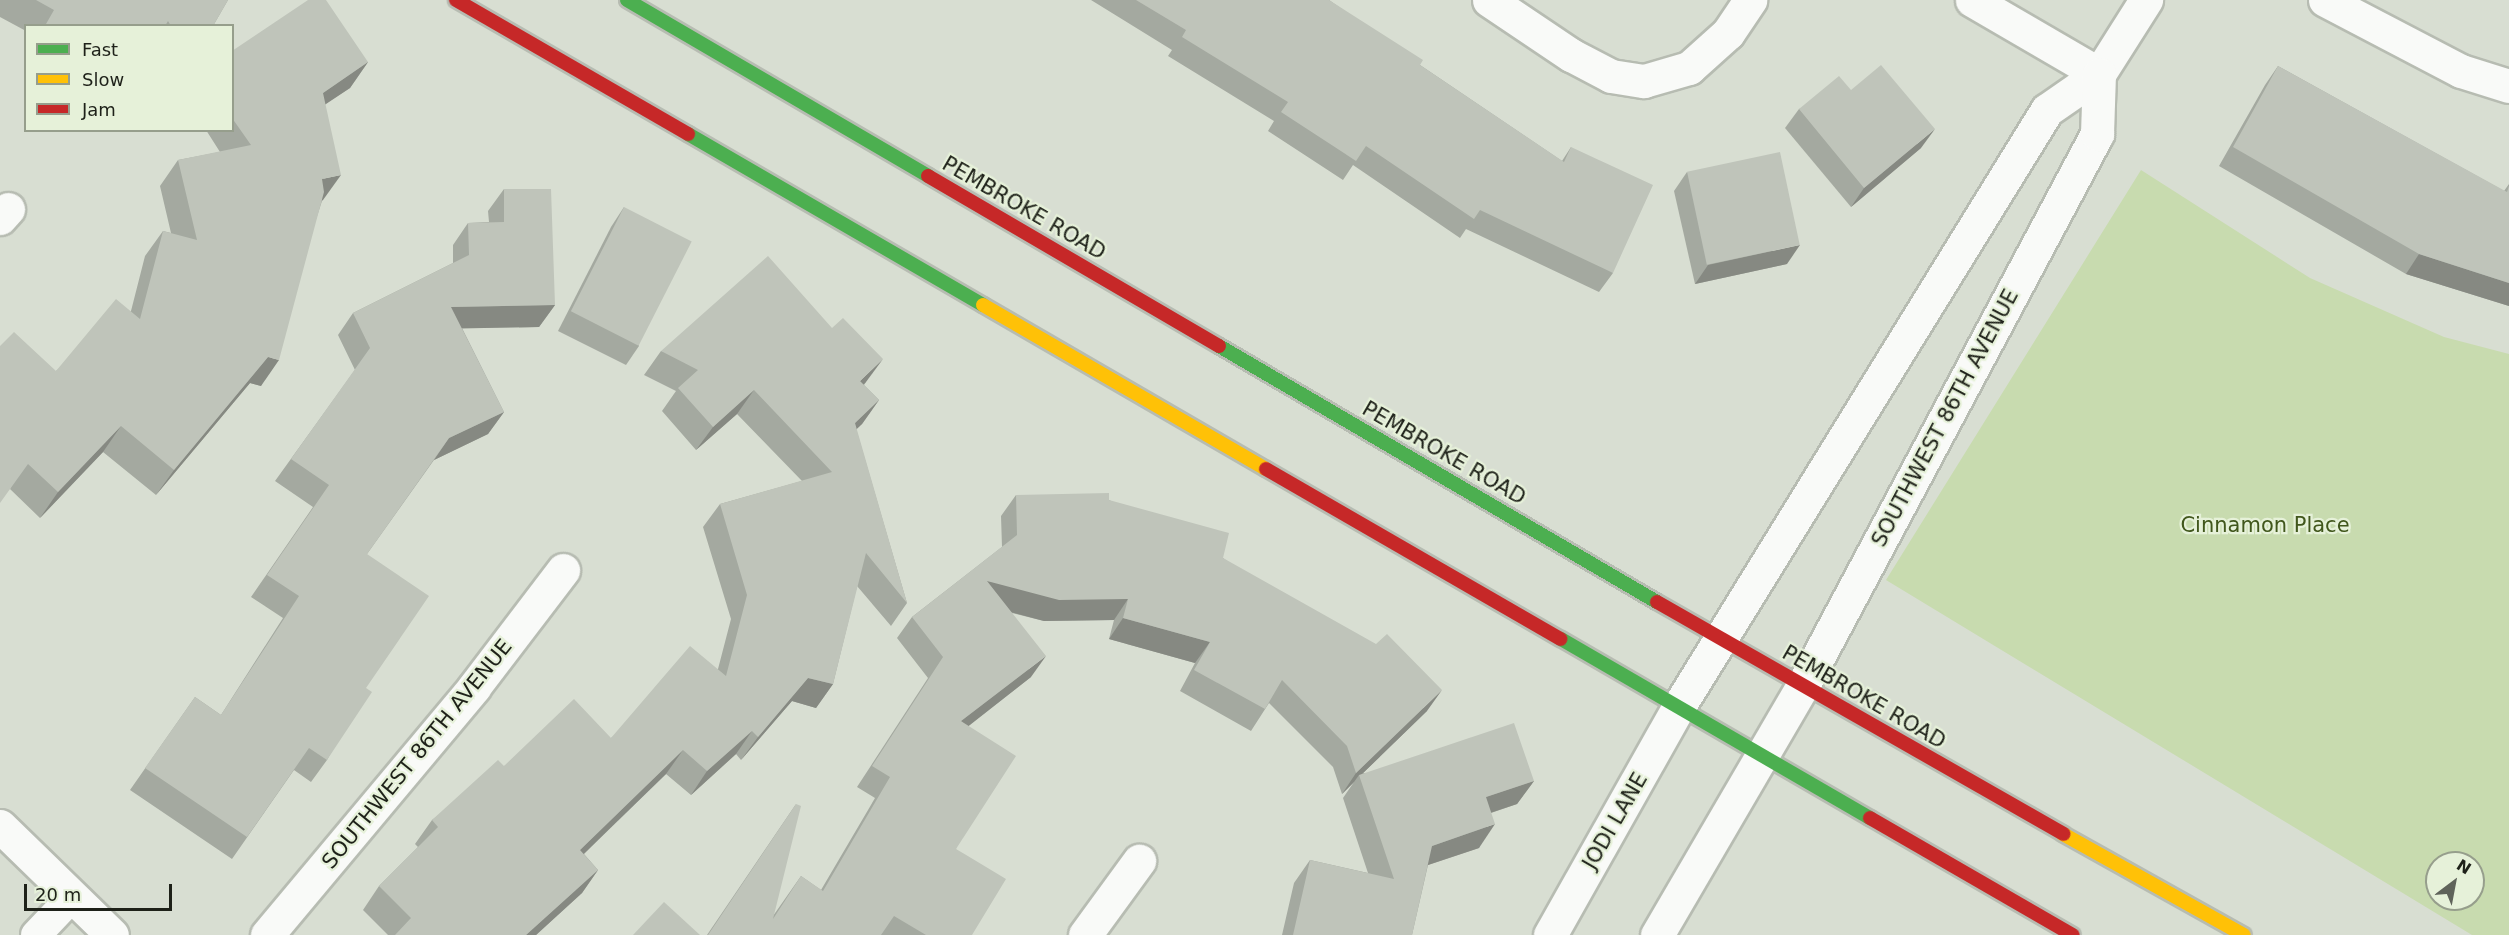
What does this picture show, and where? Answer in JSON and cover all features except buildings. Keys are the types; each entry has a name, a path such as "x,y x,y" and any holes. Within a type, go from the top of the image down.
{"main road":[{"path":"456,0 2073,935"},
{"name":"PEMBROKE ROAD","path":"627,0 1802,687 2244,935"}],"street":[{"path":"1489,0 1571,55 1611,76 1644,81 1689,68 1728,33 1750,0"},
{"path":"1972,0 2099,74"},
{"path":"1679,706 1723,640 2047,110 2099,74 2146,0"},
{"path":"2325,0 2461,71 2509,86"},
{"name":"SOUTHWEST 86TH AVENUE","path":"1764,755 2097,134 2099,74"},
{"name":"SOUTHWEST 86TH AVENUE","path":"267,935 474,687 564,570"},
{"name":"JODI LANE","path":"1550,935 1679,706"},
{"path":"1657,935 1764,755"},
{"path":"0,826 112,935"},
{"path":"1085,935 1139,861"}],"lane":[{"path":"36,935 72,897"}],"green space":[{"name":"Cinnamon Place","path":"2141,170 2310,278 2444,337 2509,354 2509,935 2472,935 2432,911 2485,911 2485,851 2425,851 2425,907 1886,580"}],"traffic: fast":[{"path":"627,0 928,176"},
{"path":"688,134 983,305"},
{"path":"1219,346 1657,602"},
{"path":"1561,639 1870,818"}],"traffic: slow":[{"path":"983,305 1266,469"},
{"path":"2063,834 2244,935"}],"traffic: jam":[{"path":"456,0 688,134"},
{"path":"928,176 1219,346"},
{"path":"1266,469 1561,639"},
{"path":"1657,602 2063,834"},
{"path":"1870,818 2073,935"}]}
